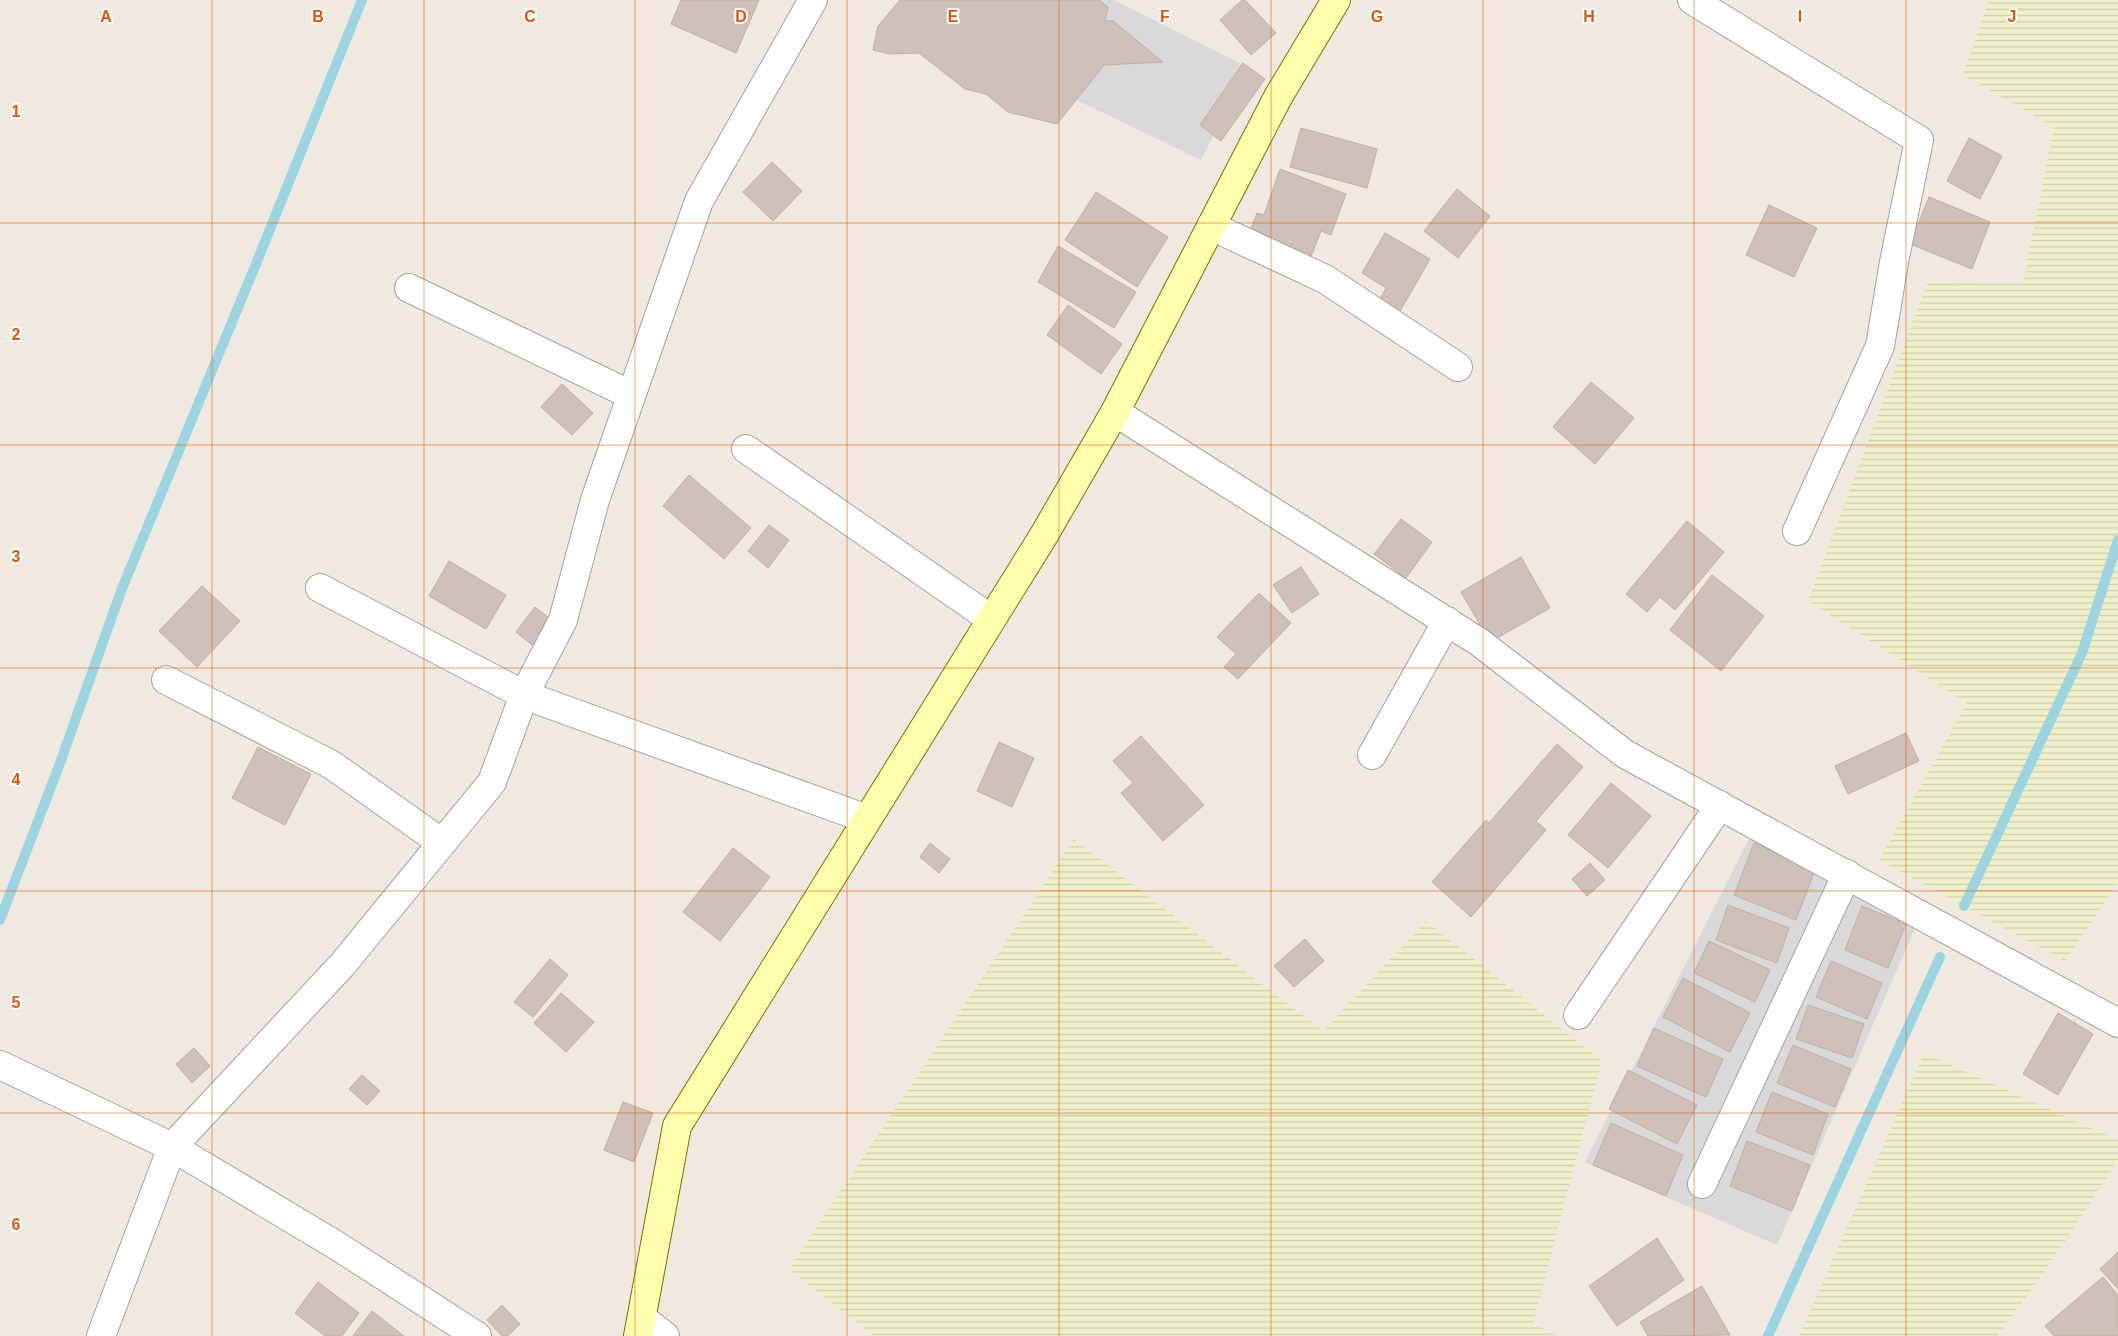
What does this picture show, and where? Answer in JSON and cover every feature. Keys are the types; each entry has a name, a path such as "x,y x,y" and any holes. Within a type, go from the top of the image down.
{"street":[{"path":"665,1336 640,1327 677,1126 1044,535 1115,412 1278,97 1336,0"},
{"path":"1692,0 1919,140 1894,262 1880,346 1797,531"},
{"path":"101,1336 172,1147 342,965 492,782 524,695 563,620 595,500 699,200 804,3"},
{"path":"1212,226 1325,279 1458,367"},
{"path":"409,288 631,395"},
{"path":"1115,412 1479,642 1625,754 2118,1023"},
{"path":"746,449 991,619"},
{"path":"320,588 524,695 867,819"},
{"path":"1372,755 1446,621"},
{"path":"166,680 332,765 442,843"},
{"path":"1578,1015 1720,805"},
{"path":"1702,1184 1847,874"},
{"path":"0,1066 172,1147 339,1247 476,1336"}],"shaded area":[{"path":"957,0 1114,0 1249,68 1201,160 940,34"},
{"path":"1750,837 1917,924 1777,1245 1585,1162"}],"green space":[{"path":"1989,0 2118,0 2118,883 2065,961 1879,860 1967,703 1808,601 1928,282 2023,284 2054,127 1963,75"},
{"path":"1074,839 1323,1031 1426,921 1602,1061 1533,1323 1556,1336 874,1336 789,1269"},
{"path":"1924,1053 2118,1140 2118,1161 2045,1271 1997,1336 1799,1336"}],"building":[{"path":"681,0 759,0 736,53 671,24"},
{"path":"900,0 1099,0 1108,7 1105,21 1113,21 1163,62 1104,65 1057,124 1008,112 986,94 965,89 919,53 890,54 873,50 878,26"},
{"path":"1242,0 1245,0 1276,33 1251,55 1220,20"},
{"path":"1243,63 1265,79 1221,141 1200,125"},
{"path":"1301,128 1377,149 1367,188 1290,167"},
{"path":"1969,138 2002,156 1980,199 1947,181"},
{"path":"772,162 802,191 773,221 743,192"},
{"path":"1280,169 1346,194 1331,235 1321,231 1310,259 1248,236 1257,213 1264,215"},
{"path":"1457,189 1490,216 1458,258 1424,231"},
{"path":"1096,192 1168,237 1137,287 1065,240"},
{"path":"1929,197 1990,222 1972,269 1910,244"},
{"path":"1769,205 1817,228 1794,277 1746,255"},
{"path":"1385,233 1430,259 1396,318 1376,306 1386,288 1362,273"},
{"path":"1058,246 1136,292 1114,328 1038,282"},
{"path":"1068,305 1122,344 1101,374 1047,335"},
{"path":"1591,382 1634,418 1595,464 1553,427"},
{"path":"562,384 593,413 572,435 541,407"},
{"path":"689,475 751,528 724,559 663,506"},
{"path":"1401,519 1432,542 1406,578 1374,554"},
{"path":"1687,521 1724,552 1675,610 1660,597 1647,612 1626,594"},
{"path":"769,525 789,540 768,568 748,551"},
{"path":"1521,557 1550,608 1490,642 1461,592"},
{"path":"449,561 506,595 486,629 429,596"},
{"path":"1301,567 1319,594 1292,613 1273,585"},
{"path":"1712,575 1764,616 1721,671 1670,630"},
{"path":"202,586 240,621 197,667 159,631"},
{"path":"1259,593 1291,623 1238,679 1224,667 1236,654 1217,637"},
{"path":"535,607 557,624 537,649 516,632"},
{"path":"1906,733 1919,761 1848,794 1835,766"},
{"path":"1141,736 1204,805 1163,841 1121,793 1133,783 1113,761"},
{"path":"999,742 1034,758 1012,807 977,791"},
{"path":"1557,744 1583,767 1536,821 1546,830 1471,917 1432,882 1486,820 1489,823"},
{"path":"258,747 311,774 285,825 232,798"},
{"path":"1611,783 1651,816 1608,868 1568,835"},
{"path":"930,843 950,859 939,873 920,857"},
{"path":"1754,843 1816,868 1796,920 1734,895"},
{"path":"733,848 770,877 720,941 683,912"},
{"path":"1590,863 1605,880 1587,896 1572,879"},
{"path":"1728,905 1789,928 1777,963 1716,940"},
{"path":"1862,906 1906,924 1888,968 1845,950"},
{"path":"1305,939 1324,961 1294,987 1274,966"},
{"path":"1709,941 1770,970 1755,1002 1694,973"},
{"path":"550,959 568,975 533,1017 514,1002"},
{"path":"1831,961 1882,983 1867,1019 1816,997"},
{"path":"1683,978 1750,1013 1730,1052 1663,1017"},
{"path":"561,993 594,1022 566,1052 534,1023"},
{"path":"1808,1005 1864,1024 1852,1058 1796,1039"},
{"path":"2058,1013 2093,1034 2058,1095 2023,1074"},
{"path":"1654,1028 1723,1059 1706,1097 1637,1066"},
{"path":"1793,1045 1851,1069 1835,1107 1777,1083"},
{"path":"194,1048 210,1066 192,1083 176,1064"},
{"path":"1628,1070 1697,1105 1677,1144 1609,1109"},
{"path":"362,1075 380,1091 367,1105 349,1089"},
{"path":"1772,1092 1828,1114 1813,1155 1756,1132"},
{"path":"623,1102 653,1113 634,1162 604,1150"},
{"path":"1611,1123 1683,1155 1666,1196 1593,1165"},
{"path":"1747,1141 1810,1165 1792,1211 1730,1186"},
{"path":"1657,1238 1684,1280 1617,1326 1589,1286"},
{"path":"2118,1252 2118,1289 2100,1269"},
{"path":"2103,1277 2118,1295 2118,1336 2054,1336 2045,1326"},
{"path":"318,1282 359,1313 342,1336 325,1336 295,1313"},
{"path":"1702,1286 1730,1335 1648,1336 1640,1322"},
{"path":"502,1305 520,1324 508,1336 502,1336 487,1320"},
{"path":"372,1311 404,1336 353,1336"}],"waterway":[{"path":"0,920 59,766 121,591 256,264 362,0"},
{"path":"1964,906 2082,653 2118,540"},
{"path":"1768,1336 1940,957"}]}
